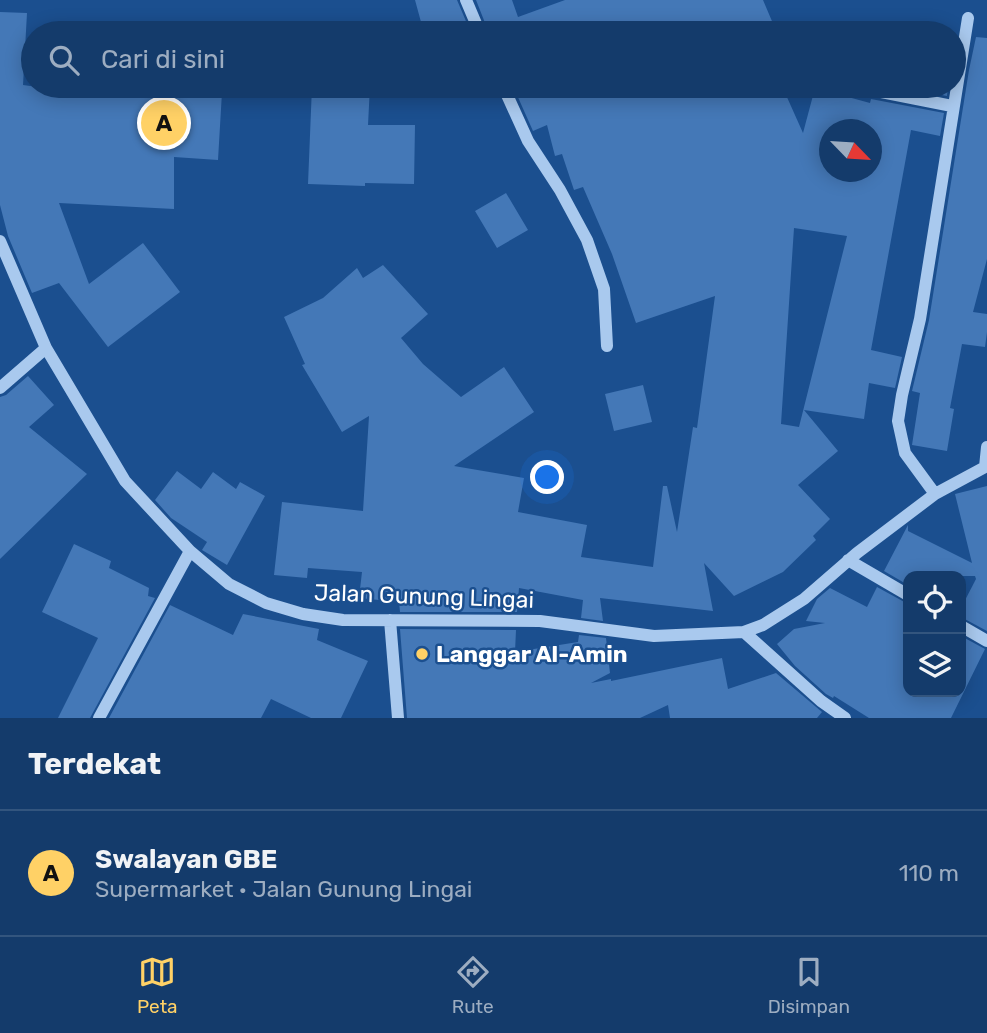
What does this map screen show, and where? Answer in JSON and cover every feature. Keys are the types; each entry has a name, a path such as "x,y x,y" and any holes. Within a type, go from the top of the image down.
{"street":[{"path":"466,0 475,21"},
{"path":"966,29 968,18"},
{"path":"508,98 528,141 560,190 587,240 604,289 607,346"},
{"path":"912,98 952,106"},
{"path":"935,494 905,453 898,421 920,319 953,98"},
{"name":"Jalan Gunung Lingai","path":"0,241 46,348 125,481 190,551 229,584 267,603 303,614 343,620 540,621 654,636 744,632 763,625 804,600 848,560 935,494 986,466"},
{"path":"0,388 46,348"},
{"path":"986,466 987,447"},
{"path":"99,718 190,551"},
{"path":"848,560 903,592"},
{"path":"390,620 398,718"},
{"path":"966,629 987,641"},
{"path":"744,632 821,702 845,718"}],"building":[{"path":"415,0 457,0 466,21 421,21"},
{"path":"476,0 512,0 518,17 565,0 763,0 772,21 484,21"},
{"path":"0,12 27,13 27,21 21,21 21,98 222,98 218,160 174,157 174,209 59,203 89,284 143,243 180,292 108,347 59,283 32,293 8,236 0,205"},
{"path":"976,37 987,38 987,259 973,312 987,314 987,332 985,347 962,344 950,408 954,409 947,451 912,445 920,393 912,391 929,320"},
{"path":"312,98 369,98 368,125 415,125 414,184 308,184"},
{"path":"518,98 787,98 803,133 812,98 852,98 870,103 871,99 944,113 940,136 911,130 871,350 902,357 895,388 869,383 864,419 804,410 838,451 798,485 830,519 813,536 816,540 783,572 734,596 704,563 713,611 600,598 603,621 581,618 583,600 519,588 517,612 400,612 399,602 359,598 362,572 308,568 307,578 274,575 282,502 363,511 369,416 342,432 302,365 305,364 284,317 323,298 357,268 363,278 383,265 428,314 401,338 423,364 461,397 504,367 534,412 454,466 524,478 518,512 587,525 581,557 653,567 663,486 667,486 677,532 693,427 697,428 715,296 636,323 612,254 583,187 574,190 562,154 555,156 547,125 533,131","holes":["794,228 847,236 799,427 781,424"]},
{"path":"506,193 528,230 497,248 475,211"},
{"path":"28,376 54,405 29,427 87,474 0,559 0,397"},
{"path":"643,385 652,422 614,431 605,394"},
{"path":"177,471 201,489 213,472 236,489 240,482 265,496 227,565 202,550 207,542 171,518 155,500"},
{"path":"987,486 987,631 966,620 966,598 975,576 966,576 966,571 903,571 903,582 884,571 908,525 908,531 972,563 955,494"},
{"path":"74,544 111,561 109,568 149,588 148,596 155,598 90,718 58,718 98,638 42,612"},
{"path":"877,587 903,601 903,697 961,697 951,718 869,718 834,696 833,698 826,694 795,666 777,644 794,629 825,623 806,621 817,599 830,588 867,607"},
{"path":"170,605 233,635 243,614 319,629 317,640 368,661 341,718 311,718 271,699 261,718 109,718"},
{"path":"400,629 516,630 515,652 578,642 579,635 606,638 610,673 591,683 722,658 728,689 776,673 822,712 817,718 670,718 668,705 640,718 407,718"},
{"path":"966,639 985,649 966,688"}],"place":[{"name":"Swalayan GBE","path":"164,123"},
{"name":"Langgar Al-Amin","path":"422,654"}]}
